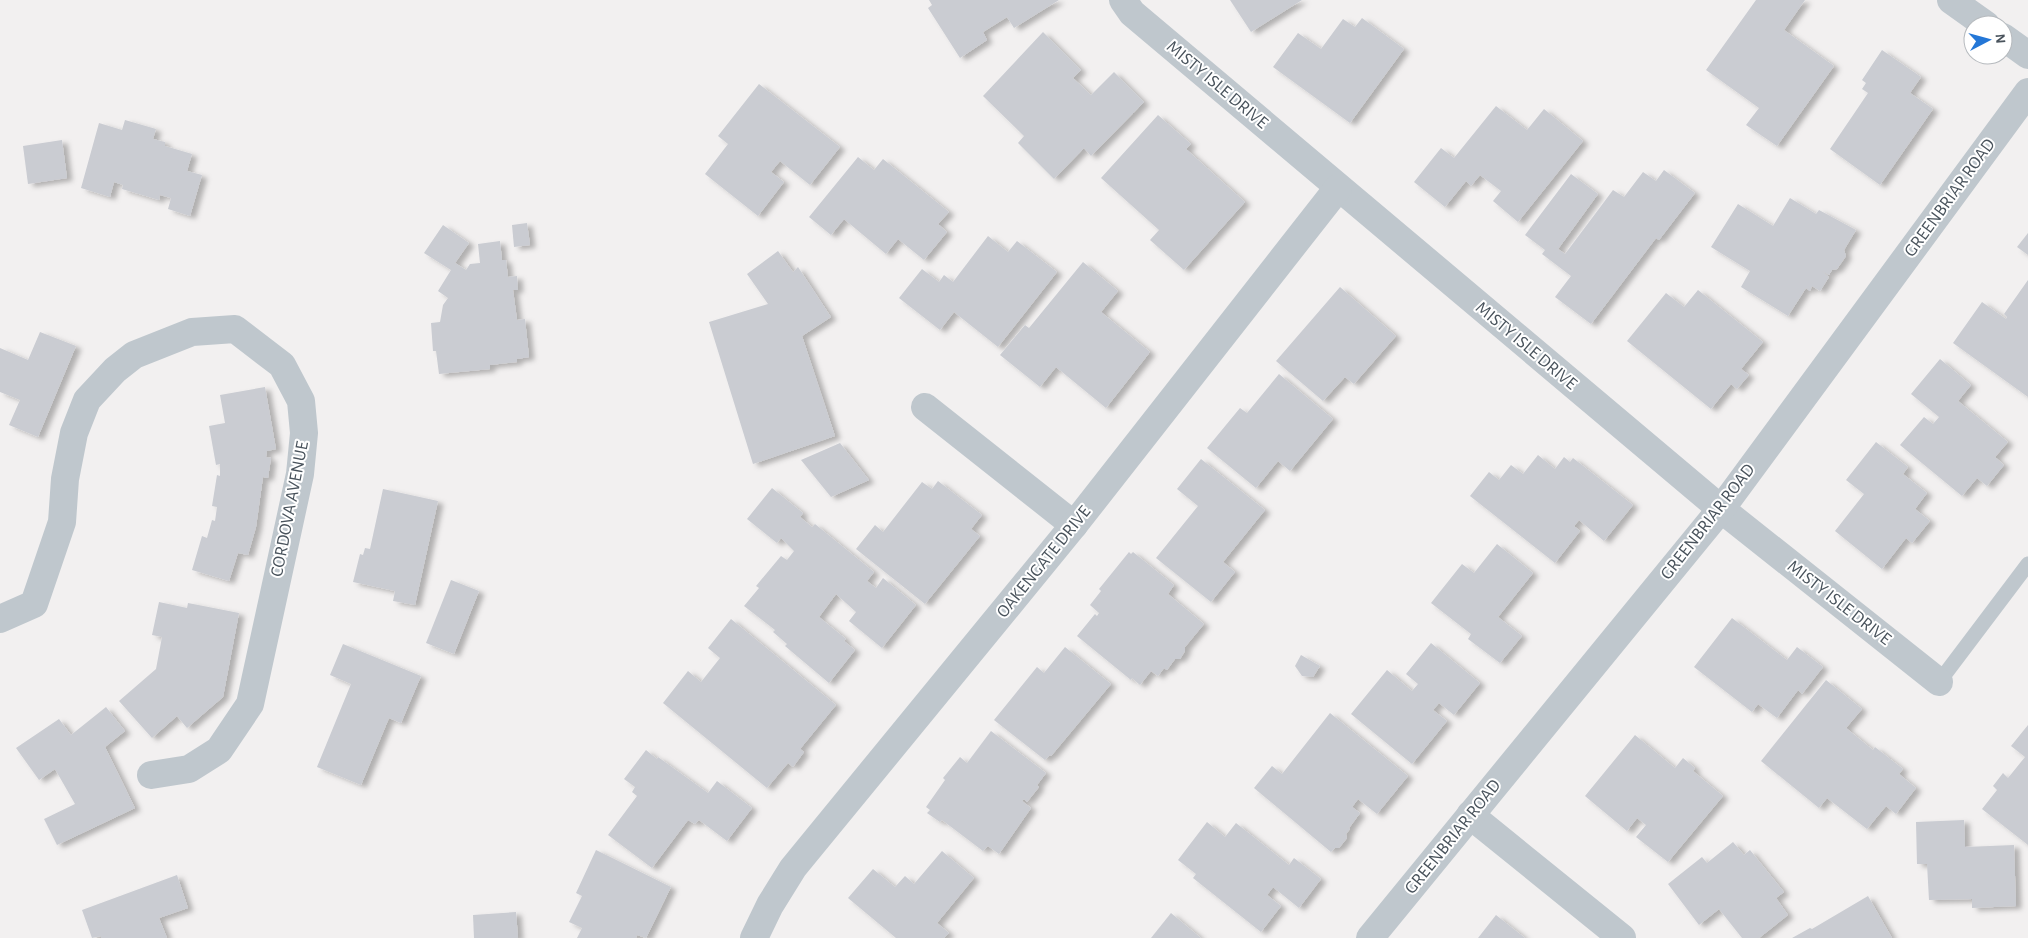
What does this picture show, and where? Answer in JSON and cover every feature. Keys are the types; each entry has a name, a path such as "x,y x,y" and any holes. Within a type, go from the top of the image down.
{"street":[{"name":"MISTY ISLE DRIVE","path":"1124,0 1132,13 1721,509 1939,682"},
{"path":"1951,0 1972,15"},
{"path":"2013,44 2028,55"},
{"name":"GREENBRIAR ROAD","path":"1370,938 1721,509 2028,92"},
{"name":"OAKENGATE DRIVE","path":"754,938 770,905 793,868 1074,525 1338,188"},
{"name":"CORDOVA AVENUE","path":"0,618 34,604 62,522 65,479 74,433 87,400 115,370 134,355 192,332 235,329 282,365 301,402 304,433 300,474 250,704 219,750 189,769 151,775"},
{"path":"925,407 1074,525"},
{"path":"1470,815 1622,938"}],"lane":[{"path":"1939,682 2028,564"}],"building":[{"path":"929,0 1059,0 1014,28 1007,17 983,32 987,40 960,58 928,8 932,5"},
{"path":"1230,0 1302,0 1251,32"},
{"path":"1756,0 1805,0 1784,30 1834,66 1777,146 1746,125 1759,108 1706,70"},
{"path":"1362,18 1404,49 1350,123 1273,67 1298,33 1321,49 1343,19 1355,27"},
{"path":"1043,32 1081,70 1073,78 1091,95 1114,72 1144,102 1091,156 1084,148 1054,179 1018,143 1024,136 983,96"},
{"path":"1882,50 1921,77 1910,93 1933,109 1880,185 1830,149 1868,93 1862,89 1866,83 1862,80"},
{"path":"759,84 840,147 810,185 780,161 771,172 784,182 758,216 705,174 728,144 718,136"},
{"path":"1496,106 1527,130 1544,109 1583,141 1518,222 1493,201 1501,191 1480,175 1471,186 1466,181 1445,207 1414,182 1441,148 1454,158"},
{"path":"1158,115 1191,144 1186,149 1245,202 1184,270 1150,240 1159,230 1101,178"},
{"path":"125,120 156,129 153,139 165,142 165,146 192,154 187,171 202,175 190,216 168,209 171,198 160,195 159,200 122,189 123,185 114,182 110,197 81,188 99,123 122,130"},
{"path":"62,140 67,178 28,184 23,146"},
{"path":"858,157 874,170 883,159 949,212 938,224 947,232 924,260 898,239 886,254 844,219 831,235 809,217"},
{"path":"1664,170 1695,193 1659,240 1656,238 1591,324 1555,297 1571,276 1542,254 1545,250 1525,235 1571,174 1598,194 1558,249 1565,254 1613,190 1624,197 1643,172 1656,181"},
{"path":"1790,198 1816,214 1819,210 1856,230 1844,250 1846,256 1837,269 1832,270 1829,275 1822,271 1829,277 1820,291 1812,286 1810,291 1806,288 1788,316 1741,287 1750,271 1711,247 1738,204 1773,226"},
{"path":"527,223 530,245 514,247 512,225"},
{"path":"443,225 469,243 455,263 466,270 470,264 480,263 478,244 500,241 502,260 506,260 508,277 517,276 518,290 513,290 517,320 525,319 529,357 517,359 517,362 490,365 490,369 439,374 436,351 433,351 431,323 440,322 443,305 448,298 438,291 451,270 424,253"},
{"path":"2028,233 2028,255 2017,247"},
{"path":"988,236 1008,252 1017,241 1057,272 998,347 954,312 940,330 899,298 922,269 939,282 944,275 953,282"},
{"path":"778,251 793,272 798,267 831,317 802,336 835,436 753,464 709,322 768,304 747,274"},
{"path":"1083,262 1118,291 1101,312 1150,352 1106,408 1056,367 1040,387 1000,355 1025,325 1029,328"},
{"path":"2028,280 2028,397 1953,343 1982,302 2006,319 2007,317 2004,314"},
{"path":"1340,287 1396,336 1354,384 1345,377 1323,401 1276,361"},
{"path":"1698,290 1763,342 1741,369 1749,375 1737,389 1731,384 1711,409 1627,341 1666,293 1684,307"},
{"path":"40,332 76,346 38,437 9,425 20,400 0,392 0,348 28,360"},
{"path":"1940,359 1971,385 1958,401 2008,442 1995,457 2004,465 1987,486 1977,478 1962,496 1900,445 1924,417 1933,424 1939,417 1911,394"},
{"path":"1279,374 1333,419 1290,471 1278,461 1256,488 1207,448 1240,408 1247,413"},
{"path":"265,387 276,449 267,451 266,457 271,458 268,478 263,477 256,527 248,555 238,553 229,581 192,570 202,536 207,538 212,520 215,521 217,507 212,506 217,475 220,476 220,464 216,465 209,426 225,423 220,395"},
{"path":"1876,442 1908,467 1903,474 1927,493 1915,509 1930,521 1912,543 1906,538 1882,569 1835,531 1864,494 1846,480"},
{"path":"840,443 869,480 831,497 801,460"},
{"path":"1538,455 1555,469 1564,457 1570,462 1573,458 1633,505 1604,541 1579,520 1574,526 1580,531 1555,563 1470,496 1489,472 1499,480 1511,465 1523,474"},
{"path":"1201,459 1265,510 1223,562 1235,572 1211,602 1156,558 1198,506 1177,489"},
{"path":"938,481 982,515 971,529 980,536 925,604 856,549 875,525 883,532 922,482 932,489"},
{"path":"772,488 803,513 800,517 812,527 815,524 874,572 867,581 876,588 883,578 916,605 882,648 849,621 856,612 836,594 819,617 846,639 844,641 855,650 829,683 785,646 787,644 773,632 775,630 744,606 759,588 756,586 781,556 787,560 794,551 781,538 777,543 747,519"},
{"path":"383,489 438,501 415,605 393,601 395,591 353,582 360,554 363,555 365,548 370,549"},
{"path":"1497,544 1533,573 1498,617 1522,636 1500,663 1468,639 1471,634 1431,603 1462,564 1474,573"},
{"path":"1129,552 1131,554 1133,552 1174,585 1168,594 1204,624 1185,647 1185,651 1180,659 1175,659 1167,670 1164,668 1158,676 1151,671 1140,685 1132,678 1131,680 1077,636 1095,614 1097,616 1099,613 1090,605 1101,591 1099,589"},
{"path":"451,580 479,591 454,654 426,643"},
{"path":"159,602 187,608 188,603 239,613 223,697 187,728 177,716 152,738 119,701 156,669 162,637 152,635"},
{"path":"1732,618 1787,660 1797,647 1823,667 1802,694 1798,690 1777,718 1758,704 1752,712 1694,667"},
{"path":"731,619 836,705 800,749 804,752 793,767 788,763 767,788 663,703 688,671 701,682 720,658 708,648"},
{"path":"1431,643 1480,683 1454,715 1439,703 1433,710 1447,721 1412,764 1351,714 1387,670 1412,691 1418,684 1406,674"},
{"path":"343,644 421,676 401,723 389,718 361,785 317,767 351,684 330,675"},
{"path":"1065,647 1111,684 1051,756 1045,760 994,720 1037,667 1044,673"},
{"path":"1301,655 1320,666 1313,677 1302,676 1295,666"},
{"path":"1826,680 1862,709 1846,728 1873,750 1875,747 1903,769 1899,774 1916,788 1896,814 1886,806 1867,829 1827,798 1819,808 1761,761"},
{"path":"106,707 125,731 105,747 135,808 57,845 44,819 75,804 55,769 39,780 16,748 59,719 71,735"},
{"path":"1330,713 1408,776 1377,814 1358,799 1352,807 1360,813 1349,828 1346,834 1347,838 1339,848 1335,848 1331,852 1254,788 1272,766 1282,774"},
{"path":"2028,725 2028,845 1982,809 1997,790 1993,786 2003,773 2008,778 2025,757 2011,746"},
{"path":"991,731 1046,773 1037,785 1039,787 1027,802 1024,799 1022,801 1031,808 999,854 988,846 983,851 942,820 940,822 927,813 930,810 926,807 945,780 943,778 960,757 967,763"},
{"path":"1635,735 1675,768 1683,758 1695,768 1693,771 1723,796 1668,862 1636,837 1646,825 1637,818 1627,831 1585,796"},
{"path":"646,750 708,793 717,781 752,808 727,841 699,820 695,824 688,820 652,868 608,835 637,796 632,792 635,787 624,779"},
{"path":"1964,820 1965,847 2014,845 2016,906 1972,908 1972,899 1929,900 1927,864 1917,864 1916,822"},
{"path":"1207,822 1225,837 1236,823 1289,865 1294,858 1321,879 1299,908 1273,887 1267,895 1281,906 1261,932 1193,878 1196,874 1178,860"},
{"path":"1733,842 1744,855 1750,850 1784,892 1776,898 1788,915 1759,938 1742,938 1719,909 1699,925 1668,884 1702,857 1707,863"},
{"path":"596,850 671,887 646,938 637,935 636,938 577,938 582,928 569,922 582,896 576,893"},
{"path":"942,851 974,878 937,923 949,933 944,938 896,938 848,898 873,869 895,887 905,876 914,884"},
{"path":"177,875 188,908 159,918 167,938 101,938 101,936 92,938 82,910"},
{"path":"1868,896 1892,938 1792,938 1810,928 1812,929"},
{"path":"516,912 518,938 474,938 473,915"},
{"path":"1171,913 1201,938 1151,938"},
{"path":"1496,915 1525,938 1478,938"}]}
